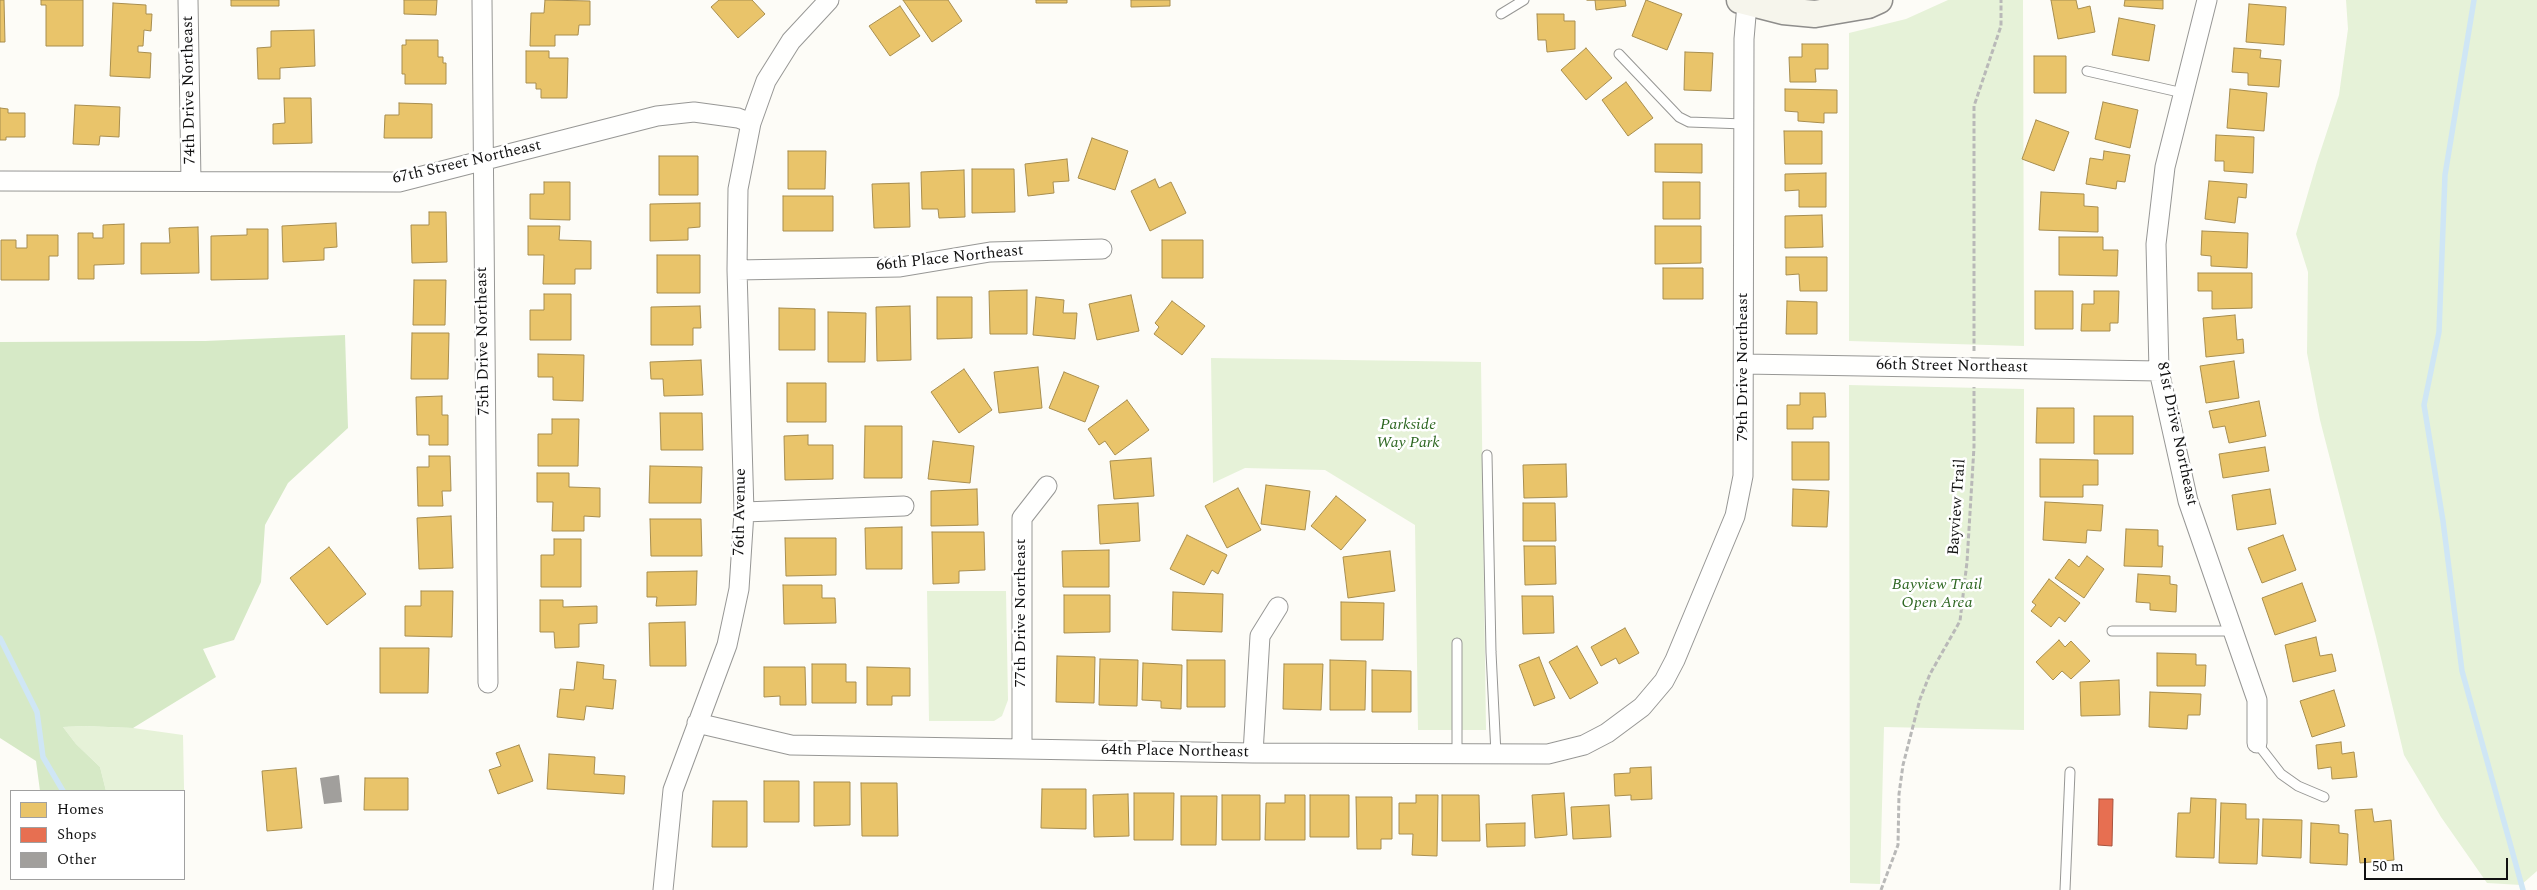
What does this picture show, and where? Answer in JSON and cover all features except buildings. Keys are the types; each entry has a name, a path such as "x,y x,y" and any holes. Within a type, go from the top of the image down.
{"street":[{"name":"74th Drive Northeast","path":"188,0 191,181"},
{"name":"75th Drive Northeast","path":"482,0 488,683"},
{"path":"751,123 766,81 791,41 828,0"},
{"path":"1744,2 1783,11 1814,14 1868,5 1879,0"},
{"name":"81st Drive Northeast","path":"2207,0 2165,167 2156,244 2160,370 2188,501 2256,700 2256,743"},
{"name":"79th Drive Northeast","path":"1642,707 1664,681 1675,660 1736,516 1743,476 1744,2"},
{"name":"67th Street Northeast","path":"0,181 399,182 658,116 694,112 738,118 751,123"},
{"name":"76th Avenue","path":"663,890 673,790 727,645 739,589 744,512 737,270 738,189 751,123"},
{"name":"66th Place Northeast","path":"737,270 900,267 990,252 1102,249"},
{"name":"66th Street Northeast","path":"1744,364 2160,370"},
{"name":"77th Drive Northeast","path":"1022,749 1022,518 1047,486"},
{"path":"744,512 904,506"},
{"path":"1253,753 1260,636 1278,607"},
{"name":"64th Place Northeast","path":"697,724 791,746 1253,753 1548,754 1584,745 1607,733 1642,707"}],"lane":[{"path":"1501,14 1524,0"},
{"path":"1619,54 1679,117 1689,122 1744,124"},
{"path":"2087,71 2183,93"},
{"path":"1487,455 1491,652 1496,754"},
{"path":"2112,631 2232,631"},
{"path":"1457,643 1457,754"},
{"path":"2256,743 2281,774 2298,786 2324,797"},
{"path":"2065,890 2070,772"}],"path":[{"path":"1974,351 1974,106 2001,26 2001,0"},
{"name":"Bayview Trail","path":"1881,890 1898,845 1899,794 1920,699 1930,674 1960,621 1967,562 1974,447 1974,380"}],"green space":[{"path":"1948,0 2023,0 2024,346 1849,341 1849,33 1906,19"},
{"path":"2346,0 2537,0 2537,871 2521,885 2487,883 2441,817 2404,755 2376,637 2320,420 2307,353 2308,272 2296,234 2339,95 2348,29"},
{"path":"345,335 348,428 288,483 265,525 261,582 234,640 203,649 216,677 133,728 63,727 76,744 100,767 106,790 40,790 36,761 0,738 0,342 205,341"},
{"name":"Parkside Way Park","path":"1211,358 1481,362 1486,730 1418,730 1415,525 1325,470 1245,468 1213,483"},
{"name":"Bayview Trail Open Area","path":"1849,385 2024,389 2024,730 1884,727 1880,884 1850,883"},
{"path":"927,591 1006,591 1008,700 1002,716 994,721 929,721"},
{"path":"63,727 133,728 183,735 184,790 106,790 100,767 76,744"}],"waterway":[{"path":"2474,0 2445,175 2439,332 2424,405 2443,521 2462,671 2523,890"},
{"path":"0,638 37,712 43,757 62,790"}]}
